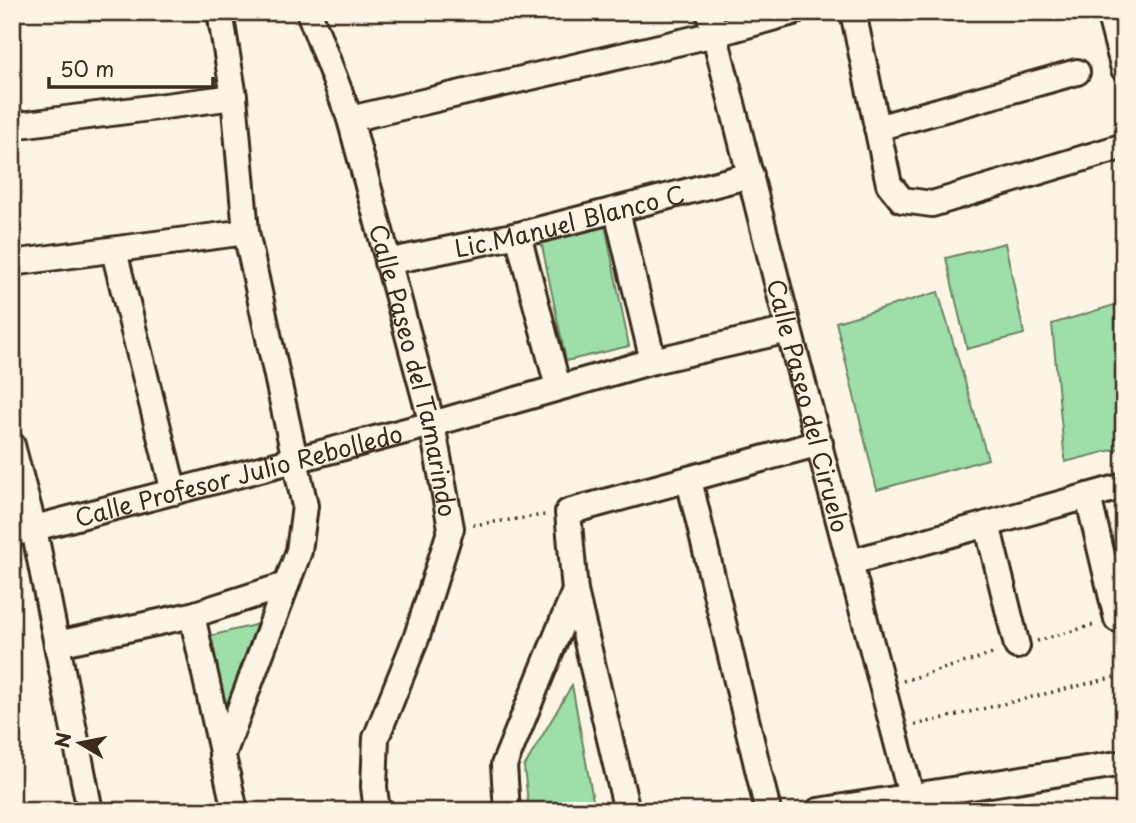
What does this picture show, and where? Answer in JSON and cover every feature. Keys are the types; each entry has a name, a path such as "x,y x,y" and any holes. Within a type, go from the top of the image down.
{"street":[{"path":"220,12 234,97 246,232 297,458 305,506 299,551 222,757"},
{"name":"Calle Paseo del Tamarindo","path":"309,12 350,119 432,424 451,528 417,636 376,738 374,787 377,811"},
{"path":"350,119 712,23 793,12"},
{"path":"853,12 889,184 902,200 932,204 1124,146"},
{"path":"1109,12 1124,69"},
{"name":"Calle Paseo del Ciruelo","path":"712,23 789,330 914,804"},
{"path":"877,128 1077,72"},
{"path":"12,126 234,97"},
{"name":"Lic.Manuel Blanco C","path":"387,262 518,235 751,175"},
{"path":"617,211 653,361"},
{"path":"12,263 246,232"},
{"path":"518,235 558,387"},
{"path":"114,251 174,492"},
{"name":"Calle Profesor Julio Rebolledo","path":"23,532 432,424 653,361 789,330"},
{"path":"627,811 575,591 568,512 820,443"},
{"path":"12,445 23,532 57,644 90,811"},
{"path":"689,480 768,811"},
{"path":"850,562 1124,486"},
{"path":"1088,495 1117,619"},
{"path":"987,524 1017,646"},
{"path":"57,644 192,615 286,585"},
{"path":"508,811 504,765 575,591"},
{"path":"192,615 235,811"},
{"path":"818,811 914,804 1124,763"}],"path":[{"path":"451,528 568,512"},
{"path":"896,730 1124,675"}],"green space":[{"path":"605,225 629,346 566,361 540,236"},
{"path":"1005,243 1024,334 967,349 946,258"},
{"path":"938,292 988,459 877,490 836,322"},
{"path":"1124,302 1124,447 1065,462 1052,324"},
{"path":"263,623 226,726 201,638"},
{"path":"572,685 595,811 529,811 524,767"}]}
